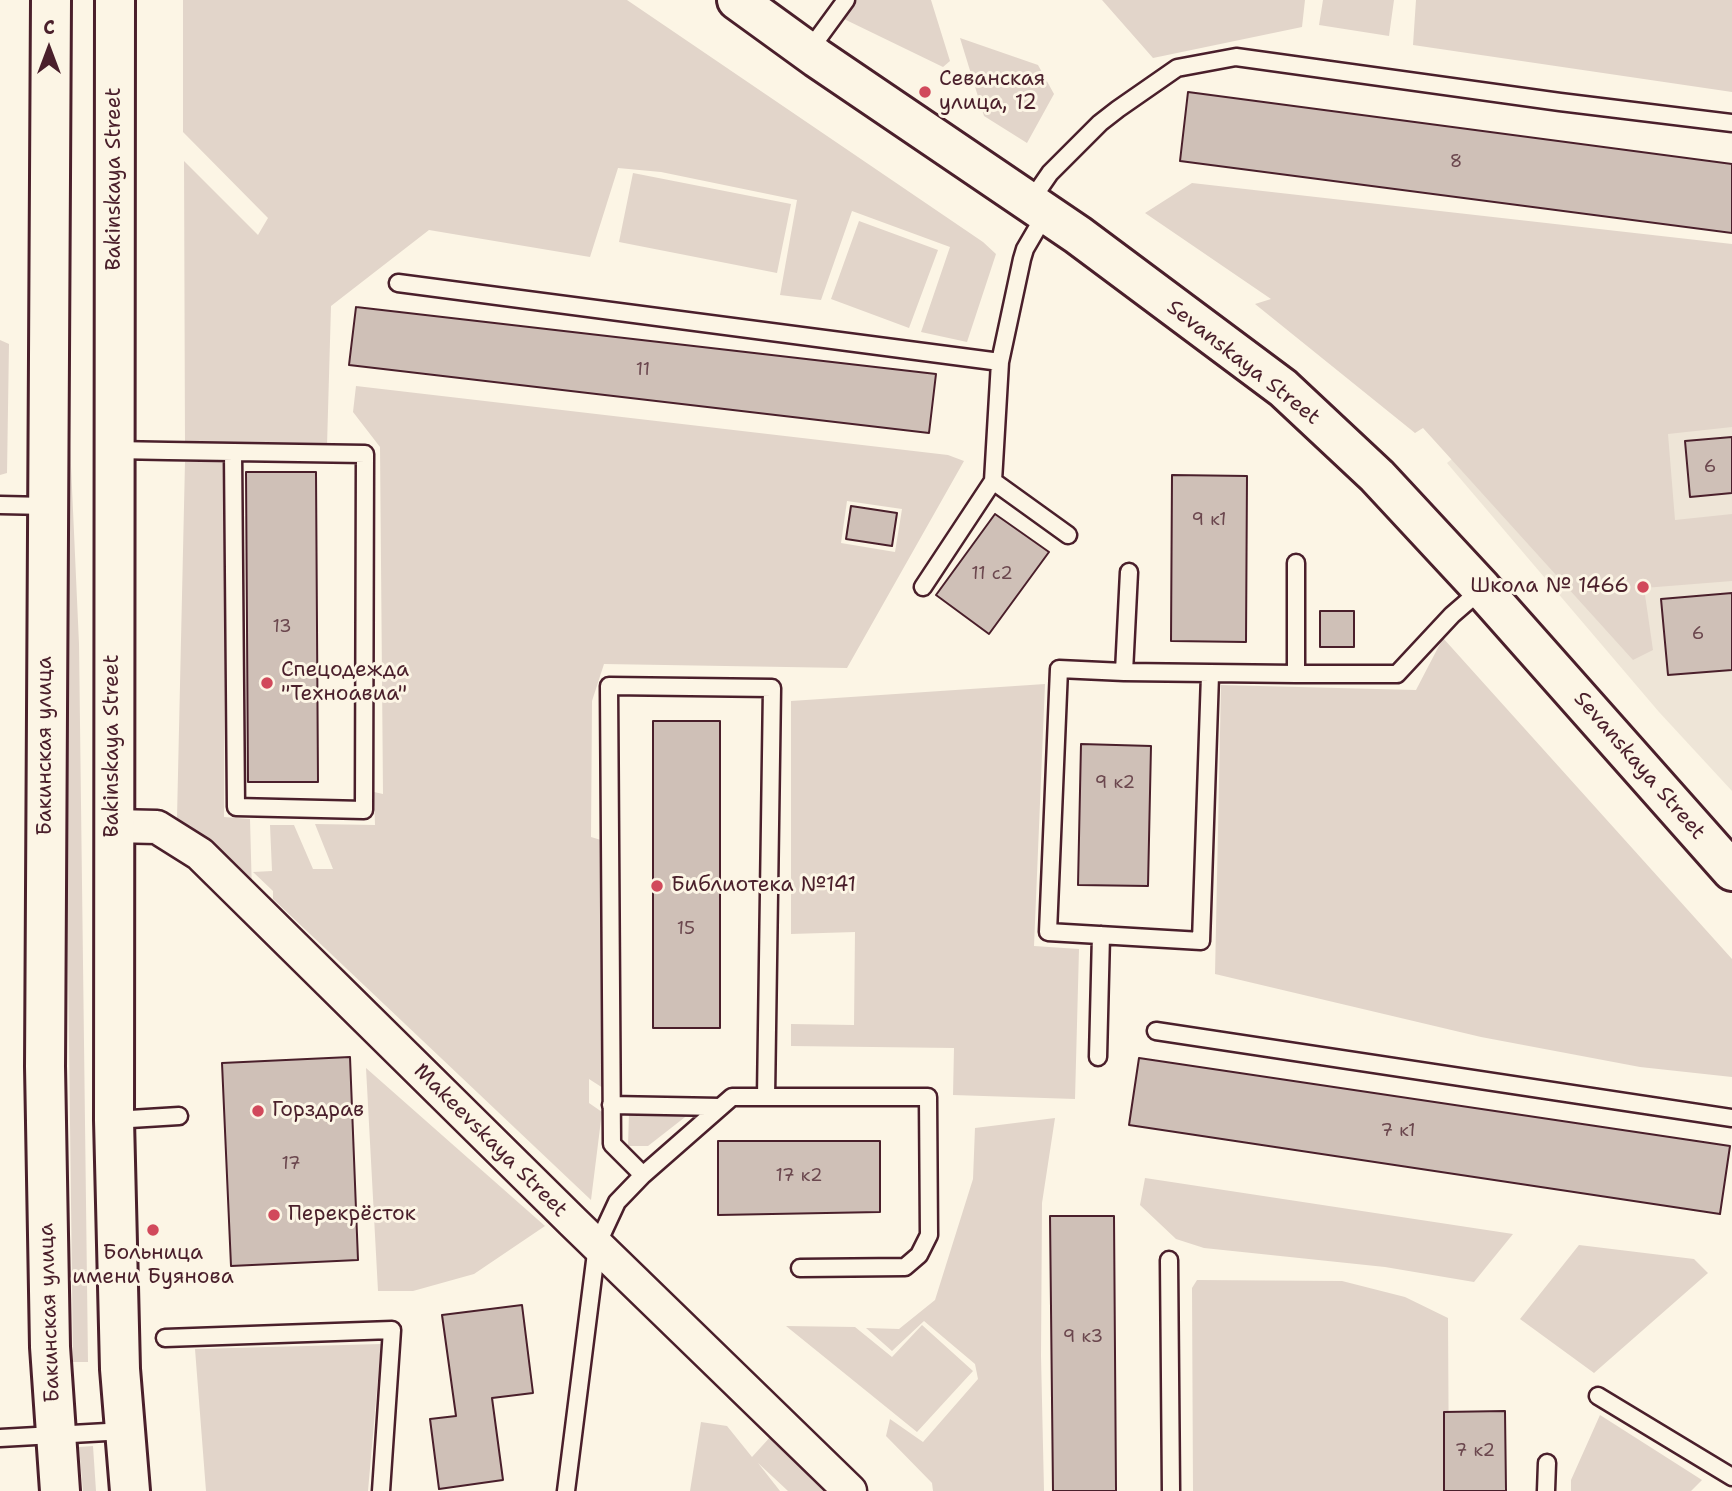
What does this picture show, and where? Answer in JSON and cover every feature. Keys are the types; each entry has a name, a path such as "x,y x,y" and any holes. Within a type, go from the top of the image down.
{"main road":[{"name":"Бакинская улица","path":"51,0 45,1080 47,1266 60,1491"},
{"name":"Bakinskaya Street","path":"115,0 114,1120 120,1369 130,1491"},
{"name":"Sevanskaya Street","path":"737,0 808,52 1038,208 1283,388 1377,476 1482,589 1732,871"}],"street":[{"name":"Makeevskaya Street","path":"113,826 157,827 200,854 850,1491"}],"lane":[{"path":"808,52 846,0"},
{"path":"923,587 993,481 1000,362 1022,259 1050,173 1100,122 1177,68 1236,57 1533,99 1732,123"},
{"path":"398,283 1000,362"},
{"path":"113,450 365,454 364,810 236,807 233,452"},
{"path":"993,481 1068,535"},
{"path":"0,505 47,506"},
{"path":"1296,563 1296,674"},
{"path":"1124,672 1129,572"},
{"path":"1210,674 1200,941 1048,932 1059,669 1210,674 1397,674 1452,614 1482,589"},
{"path":"643,1175 612,1144 609,686 772,688 766,1097"},
{"path":"1098,1057 1101,935"},
{"path":"1156,1031 1732,1118"},
{"path":"566,1491 597,1245 617,1202 643,1175 732,1097 928,1097 929,1235 919,1255 905,1267 800,1268"},
{"path":"611,1105 720,1107"},
{"path":"114,1120 179,1116"},
{"path":"1169,1260 1171,1491"},
{"path":"165,1338 392,1330 381,1491"},
{"path":"1598,1396 1706,1452 1732,1477"},
{"path":"0,1438 125,1431"},
{"path":"1546,1463 1546,1491"}],"shaded area":[{"path":"183,0 627,0 983,242 996,254 967,342 921,332 950,247 852,211 821,300 780,295 797,200 661,172 618,168 590,257 429,230 331,306 327,446 185,444 184,161 258,235 268,218 183,132"},
{"path":"857,0 931,0 950,61 943,67 844,19"},
{"path":"1102,0 1305,0 1302,27 1153,58"},
{"path":"1323,0 1394,0 1389,36 1319,25"},
{"path":"1416,0 1732,0 1732,92 1413,45"},
{"path":"960,38 1038,65 1054,94 1027,143 984,116"},
{"path":"633,173 791,204 777,273 619,242"},
{"path":"1192,183 1732,244 1732,427 1668,434 1675,520 1732,514 1732,581 1644,588 1653,650 1633,660 1423,428 1415,433 1255,304 1271,299 1145,213"},
{"path":"859,221 938,250 909,328 831,299"},
{"path":"0,340 9,344 7,473 0,475"},
{"name":"Школа № 1466","path":"1595,340 1732,344 1732,791 1659,712 1447,463"},
{"path":"356,386 948,455 964,461 847,668 604,664 592,701 591,837 601,840 603,1088 589,1079 589,1103 602,1112 591,1200 273,899 273,891 253,872 272,871 270,825 294,825 313,869 333,869 315,824 375,825 374,792 383,794 380,447 353,412","holes":["847,501 902,509 895,552 841,543"]},
{"path":"65,421 69,421 79,644 88,1362 73,1362 64,645"},
{"path":"185,462 225,462 224,817 250,819 252,894 177,818"},
{"path":"1443,638 1732,959 1732,1077 1640,1067 1481,1037 1215,974 1221,685 1416,690"},
{"path":"1045,684 1034,946 1079,949 1075,1099 953,1095 954,1048 791,1046 791,1024 854,1025 855,932 791,934 791,701"},
{"path":"366,1068 545,1226 474,1274 413,1291 378,1291"},
{"path":"629,1113 689,1114 648,1146 628,1146"},
{"path":"1055,1118 1042,1203 1044,1491 933,1491 932,1483 886,1436 890,1419 923,1442 978,1379 975,1364 924,1321 892,1351 866,1328 899,1329 935,1300 973,1179 975,1128"},
{"path":"1145,1178 1513,1234 1474,1282 1385,1267 1204,1248 1176,1239 1140,1205"},
{"path":"1579,1245 1694,1259 1708,1273 1594,1373 1520,1319"},
{"path":"1197,1280 1342,1281 1405,1297 1448,1318 1449,1491 1193,1491 1192,1288"},
{"path":"922,1325 973,1371 917,1432 786,1326 855,1327 892,1357"},
{"path":"381,1344 368,1491 206,1491 195,1349"},
{"path":"1600,1415 1702,1480 1691,1491 1571,1491 1571,1480"},
{"path":"701,1422 727,1426 752,1457 772,1435 831,1491 788,1491 758,1463 780,1491 690,1491"},
{"path":"93,1446 96,1491 83,1491 79,1447"}],"building":[{"path":"1188,92 1732,164 1732,233 1180,161"},
{"path":"356,307 936,374 929,433 349,365"},
{"path":"1732,437 1732,493 1690,497 1685,441"},
{"path":"246,472 316,472 318,782 248,782"},
{"path":"1172,475 1247,476 1246,642 1171,641"},
{"path":"851,506 897,513 892,546 846,539"},
{"path":"995,514 1049,552 989,634 936,595"},
{"path":"1732,593 1732,670 1668,675 1661,599"},
{"path":"1320,611 1354,611 1354,647 1320,647"},
{"path":"653,721 720,721 720,1028 653,1028"},
{"path":"1081,744 1151,746 1148,886 1078,885"},
{"path":"350,1057 358,1260 231,1266 222,1063"},
{"path":"1139,1058 1730,1146 1720,1214 1129,1125"},
{"path":"718,1141 880,1141 880,1212 718,1215"},
{"path":"1050,1216 1114,1216 1116,1491 1053,1491"},
{"path":"522,1305 533,1393 492,1398 503,1480 439,1489 430,1419 456,1416 442,1315"},
{"path":"1505,1411 1506,1491 1444,1491 1444,1412"}],"place":[{"name":"Севанская улица, 12","path":"925,92"},
{"name":"Школа № 1466","path":"1643,587"},
{"name":"Спецодежда \"Техноавиа\"","path":"267,683"},
{"name":"Библиотека №141","path":"657,886"},
{"name":"Горздрав","path":"258,1111"},
{"name":"Перекрёсток","path":"274,1215"},
{"name":"Больница имени Буянова","path":"153,1230"}]}
